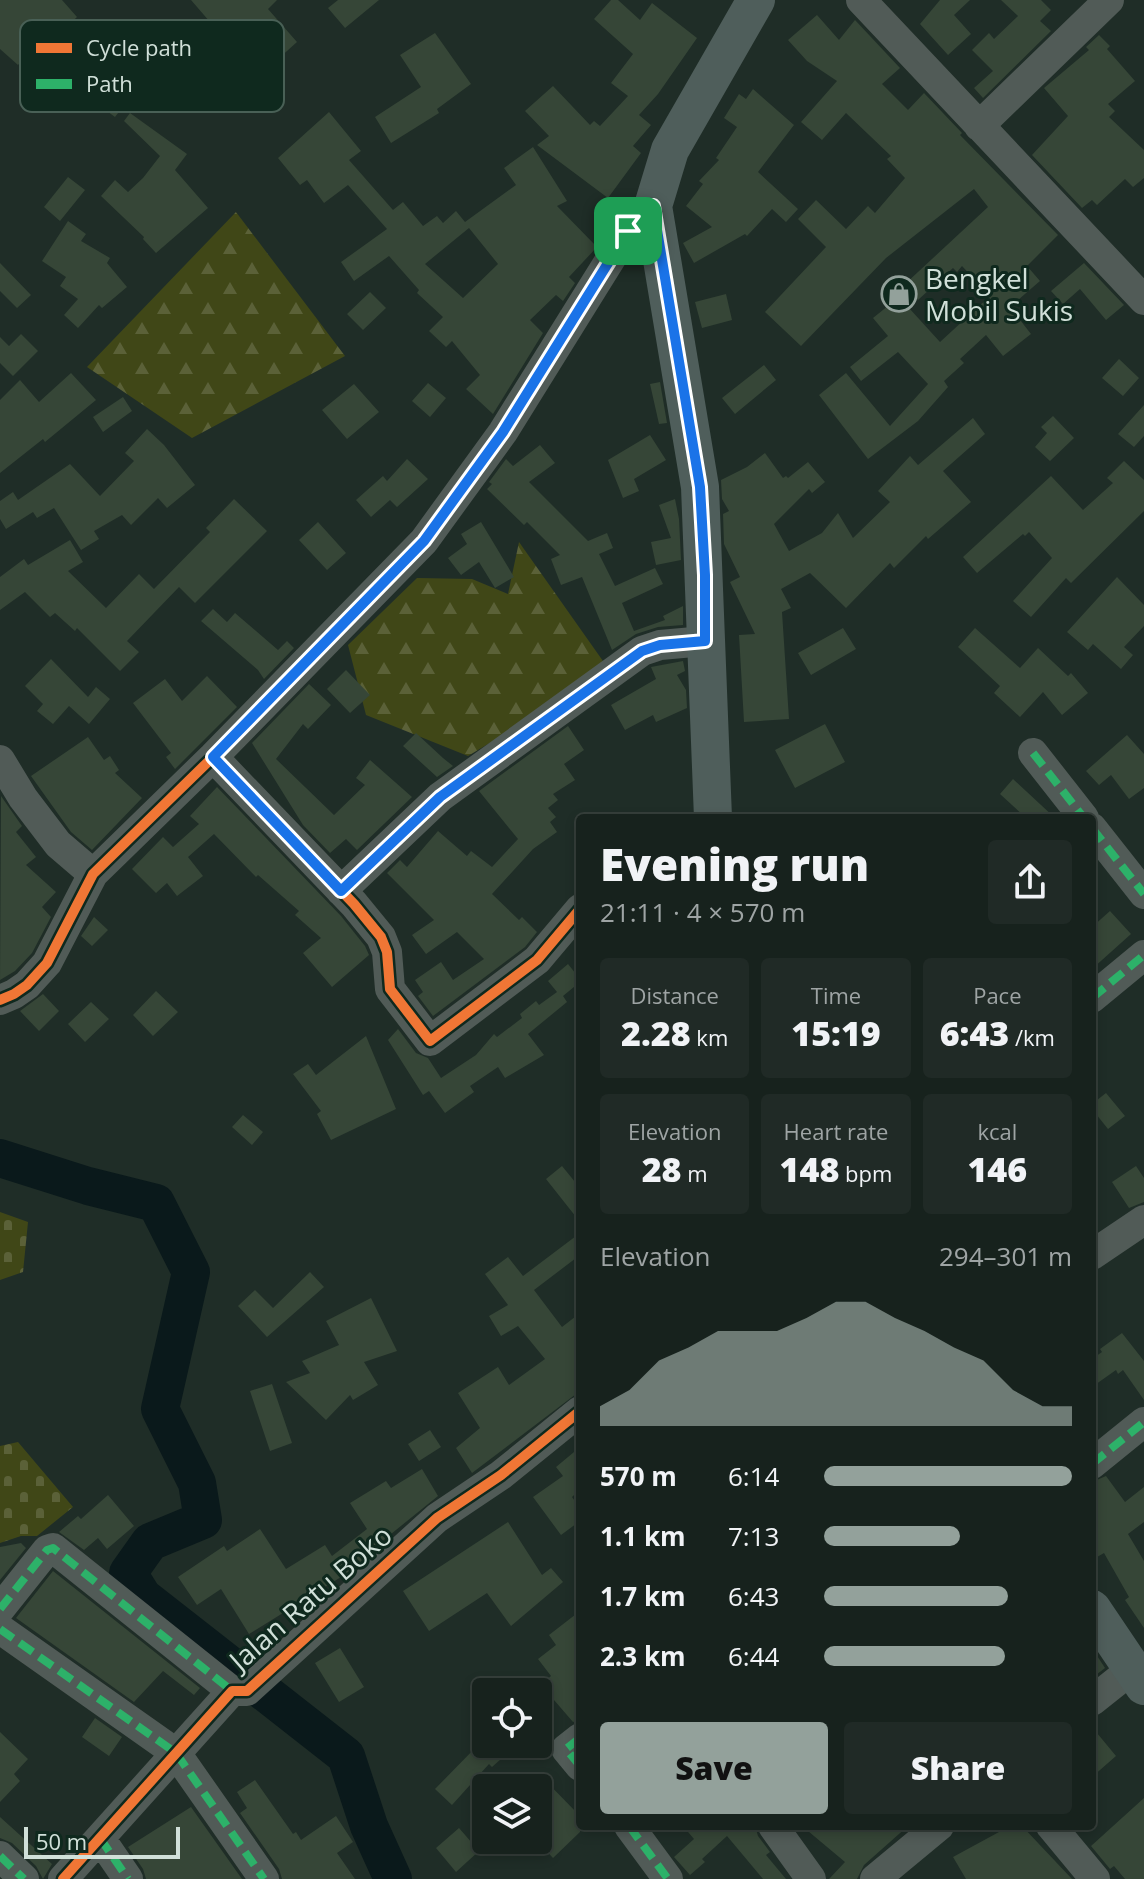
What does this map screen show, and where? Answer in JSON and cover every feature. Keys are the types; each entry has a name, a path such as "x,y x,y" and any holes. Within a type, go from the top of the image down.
{"main road":[{"path":"713,814 700,487 653,206 670,150 756,0"},
{"path":"1096,1615 1137,1678"}],"street":[{"path":"861,0 1144,300"},
{"path":"979,126 1109,0"},
{"path":"0,1000 27,985 47,963 93,874 213,757 424,541 503,432 628,231 638,217 653,206"},
{"path":"341,891 440,797 642,651 660,645 705,641"},
{"path":"1033,753 1081,814"},
{"path":"213,757 381,937 387,952 390,989 430,1041 532,964 576,914"},
{"path":"0,760 23,798 58,844 93,874"},
{"path":"1096,833 1144,894"},
{"path":"1096,995 1144,955"},
{"path":"1096,1252 1144,1220"},
{"name":"Jalan Ratu Boko","path":"63,1879 176,1753 247,1686 437,1518 501,1475 576,1414"},
{"path":"1096,1461 1144,1422"},
{"path":"0,1609 47,1550 53,1548 247,1686"},
{"path":"0,1629 176,1753 264,1879"},
{"path":"1096,1699 1137,1678"},
{"path":"576,1741 566,1749 576,1761"},
{"path":"632,1830 668,1879"},
{"path":"776,1830 811,1879"},
{"path":"875,1879 934,1830"},
{"path":"1054,1830 1095,1879"},
{"path":"100,1838 128,1879"},
{"path":"0,1856 24,1879"}],"green space":[{"path":"236,212 345,356 192,438 87,367"},
{"path":"519,542 610,671 468,756 366,715 348,645 417,578 472,579 508,594"},
{"path":"0,1212 28,1222 23,1272 0,1280"},
{"path":"18,1442 73,1507 37,1536 21,1536 0,1543 0,1446"}],"building":[{"path":"0,0 62,0 77,17 74,20 20,20 18,65 0,49"},
{"path":"191,0 277,0 268,9 278,20 208,20"},
{"path":"338,0 379,0 345,28 328,8"},
{"path":"611,0 618,0 640,20 652,3 697,38 658,94 639,115 651,125 633,146 641,153 608,198 537,145 549,136 525,111 553,86 590,125 594,121 600,126 628,96 611,83 633,54 594,19"},
{"path":"940,0 970,0 954,15 971,34 948,55 920,24"},
{"path":"1001,0 1041,0 1051,10 1040,21 1051,31 983,98 974,88 993,71 972,50 989,33 994,39 1018,16"},
{"path":"817,15 839,40 855,20 900,68 882,84 908,110 924,93 962,133 960,135 1058,235 1027,266 1040,281 1010,307 1031,334 1003,356 986,335 960,359 964,363 944,381 948,387 918,421 868,459 819,395 846,373 890,426 928,384 898,352 861,381 850,367 888,336 873,318 899,297 940,342 990,296 962,266 957,272 953,268 918,300 904,285 988,207 974,189 886,258 801,346 765,312 826,247 798,219 816,200 846,229 868,206 875,213 905,178 887,159 891,156 846,113 822,140 801,122 837,81 807,61 788,40"},
{"path":"284,27 297,42 284,54"},
{"path":"435,33 471,84 437,109 439,113 391,143 375,117 421,87 400,55"},
{"path":"1099,35 1135,81 1108,104 1115,111 1109,117 1144,150 1144,178 1133,187 1125,179 1097,205 1092,200 1082,208 1032,155 1068,116 1044,88 1089,50 1086,47"},
{"path":"753,89 794,125 758,172 798,209 786,222 772,209 747,236 745,234 694,263 683,243 712,227 686,206 703,184 699,181 719,160 716,158 737,127 724,118 739,94 746,99"},
{"path":"329,112 361,151 349,160 393,210 403,202 423,226 437,216 443,223 456,211 465,222 516,185 504,168 533,147 567,201 557,206 597,247 569,277 575,283 563,301 556,295 530,320 543,333 493,414 466,389 480,375 452,341 446,347 429,331 443,317 417,293 419,290 389,256 354,281 341,262 387,229 348,185 324,203 307,180 300,185 278,158","holes":["469,228 498,264 463,298 425,264"]},
{"path":"130,113 187,154 175,170 208,208 156,253 144,237 101,196 115,180 128,192 160,156 124,121"},
{"path":"68,177 85,190 60,221 44,207"},
{"path":"68,221 86,234 81,241 110,258 107,263 127,287 102,308 99,305 78,328 64,315 78,299 60,286 66,277 42,261"},
{"path":"0,263 31,295 17,308 0,291"},
{"path":"1084,263 1124,305 1106,320 1080,289 1063,304 1051,291"},
{"path":"370,292 386,308 363,330 347,314"},
{"path":"726,294 732,320 702,328 695,302"},
{"path":"21,334 38,351 13,376 0,363 0,337 9,346"},
{"path":"1119,359 1139,378 1123,396 1102,378"},
{"path":"764,365 776,380 735,414 722,398"},
{"path":"71,373 96,400 45,442 43,439 0,473 0,400 20,380 39,402"},
{"path":"660,382 667,423 659,424 650,384"},
{"path":"428,383 446,398 430,417 412,401"},
{"path":"354,384 379,412 347,439 322,410"},
{"path":"123,397 132,411 103,432 93,417"},
{"path":"1144,405 1144,436 1134,447 1118,434"},
{"path":"1053,416 1074,438 1050,461 1035,447 1047,433 1041,427"},
{"path":"973,418 985,434 943,471 971,502 928,539 926,536 894,568 890,563 846,608 810,573 781,589 791,608 782,612 789,719 744,722 739,635 755,634 730,582 740,577 724,544 723,514 729,511 722,499 721,480 747,467 765,453 783,478 788,478 808,462 825,482 812,493 809,489 774,524 789,551 822,533 838,513 853,538 890,502 878,491 910,456 918,465"},
{"path":"147,429 164,445 195,485 167,508 158,498 131,525 122,515 94,531 99,539 81,550 54,508 37,518 33,512 6,529 0,519 0,501 13,492 18,500 70,464 100,496 134,461 125,453"},
{"path":"650,435 666,460 634,479 639,491 623,498 608,460"},
{"path":"540,445 555,463 529,482 588,541 607,533 613,548 599,554 615,586 655,568 663,584 622,603 634,631 665,620 663,616 683,606 683,625 658,627 636,634 612,650 582,577 561,585 551,559 560,555 487,489 506,459 513,466"},
{"path":"407,459 428,479 397,507 390,500 371,517 356,500 383,476 387,481"},
{"path":"1124,461 1144,480 1144,511 1071,583 1066,578 1031,617 1013,601 1052,558 1029,532 977,573 963,557 1051,476 1083,510 1113,483 1107,478"},
{"path":"234,499 267,531 195,603 179,587 127,641 139,652 120,671 77,628 75,631 55,613 50,617 25,592 0,610 0,577 24,559 28,565 70,540 83,562 68,571 106,608 139,574 154,589 210,532 206,528"},
{"path":"675,499 681,560 656,565 651,542 671,538 659,505"},
{"path":"318,522 346,553 327,570 299,540"},
{"path":"481,522 514,577 495,588 479,562 461,575 448,558 467,544 461,534"},
{"path":"1117,577 1144,605 1144,626 1124,647 1133,655 1121,669 1093,644 1088,650 1067,632"},
{"path":"213,609 227,622 235,613 278,650 287,641 294,648 264,679 258,670 201,621"},
{"path":"843,628 856,649 811,675 798,653"},
{"path":"975,628 1020,668 1038,648 1068,676 1071,673 1088,693 1062,715 1043,692 1020,717 994,693 1000,686 958,647"},
{"path":"51,659 88,697 96,687 110,699 89,724 69,706 53,724 37,711 43,704 25,686"},
{"path":"683,661 685,671 677,675 686,690 687,708 656,722 653,715 625,730 611,705 656,679 651,667"},
{"path":"346,670 370,695 350,713 327,689"},
{"path":"207,676 237,707 175,769 166,757 171,753 133,703 165,679 182,701"},
{"path":"309,684 331,705 308,729 303,724 276,759 334,815 365,785 356,778 370,760 412,797 357,850 346,839 330,853 303,825 252,743"},
{"path":"825,724 845,762 795,788 775,750"},
{"path":"568,726 584,750 564,764 575,780 553,794 558,800 548,808 556,817 550,822 557,832 533,849 492,894 519,920 522,917 537,932 525,947 433,1016 418,996 423,992 415,980 441,962 453,980 484,959 457,932 426,954 412,935 434,920 387,873 400,860 407,867 438,831 467,856 471,851 492,867 518,839 479,791"},
{"path":"416,733 453,766 437,777 403,746"},
{"path":"1127,735 1144,754 1144,788 1129,799 1111,775 1099,785 1086,771"},
{"path":"88,737 104,760 110,756 119,770 115,773 142,798 92,850 71,832 31,776"},
{"path":"1013,779 1051,814 1022,814 1000,794"},
{"path":"217,787 341,916 365,946 369,955 332,987 303,953 321,938 295,915 299,911 258,875 256,877 214,834 188,857 203,876 177,896 167,883 156,893 132,869 163,837 173,847 199,824 190,816"},
{"path":"1,796 22,826 16,832 36,857 26,865 56,892 42,907 51,917 32,953 15,971 0,980"},
{"path":"1110,911 1131,934 1096,965 1096,923"},
{"path":"94,917 108,930 92,946 81,936"},
{"path":"568,964 576,974 576,985 563,996 567,1002 528,1034 544,1055 505,1078 498,1067 470,1086 474,1092 445,1113 429,1091 423,1095 388,1040 398,1029 416,1053 428,1058 441,1078 476,1055 494,1034 497,1037 522,1018 520,1014 536,1001 539,1005 557,992 548,981"},
{"path":"156,991 178,1012 153,1036 133,1015"},
{"path":"43,994 59,1011 39,1031 20,1011"},
{"path":"91,1002 109,1019 85,1042 68,1024"},
{"path":"366,1036 396,1109 331,1140 317,1114 321,1111 293,1074 308,1064 316,1075"},
{"path":"1106,1093 1125,1116 1108,1129 1096,1114 1096,1101"},
{"path":"243,1115 263,1132 252,1145 232,1127"},
{"path":"562,1166 576,1183 576,1217 546,1179"},
{"path":"1136,1166 1144,1178 1144,1202 1129,1208 1112,1182"},
{"path":"576,1236 576,1258 534,1290 562,1327 576,1316 576,1394 472,1473 456,1448 480,1428 458,1393 498,1367 509,1385 545,1359 518,1326 501,1336 489,1316 508,1305 485,1274 508,1257 523,1276"},
{"path":"310,1272 324,1287 267,1337 238,1306 255,1290 273,1308"},
{"path":"371,1298 397,1351 364,1362 378,1385 353,1400 350,1395 326,1420 286,1382 310,1373 302,1361 339,1345 326,1321"},
{"path":"1122,1333 1144,1361 1144,1400 1123,1370 1118,1374 1116,1370 1096,1384 1096,1356 1102,1352 1100,1349"},
{"path":"272,1384 292,1443 270,1451 250,1391"},
{"path":"430,1430 441,1447 419,1461 408,1444"},
{"path":"576,1450 576,1493 572,1497 576,1502 576,1524 561,1535 533,1497 563,1476 556,1467"},
{"path":"422,1469 438,1496 370,1551 372,1553 354,1569 249,1634 221,1589 197,1605 178,1577 224,1546 227,1551 260,1529 286,1569 325,1545 332,1556 367,1529 350,1503 386,1481 391,1488"},
{"path":"1106,1476 1125,1502 1144,1487 1144,1522 1128,1534 1144,1561 1144,1628 1125,1600 1129,1597 1104,1553 1096,1558 1096,1480"},
{"path":"108,1495 134,1526 107,1549 98,1538 84,1550 59,1532 78,1516 81,1519"},
{"path":"508,1522 542,1575 551,1568 563,1582 511,1626 487,1593 429,1631 403,1591"},
{"path":"21,1543 26,1548 0,1580 0,1547"},
{"path":"53,1571 200,1688 194,1695 163,1671 134,1702 16,1618"},
{"path":"576,1614 576,1721 573,1722 552,1698 552,1678 549,1678 551,1676 538,1659 556,1645 549,1635"},
{"path":"340,1648 364,1687 339,1702 315,1663"},
{"path":"1096,1654 1105,1668 1096,1675"},
{"path":"95,1718 122,1737 109,1756 82,1737"},
{"path":"0,1732 28,1759 14,1774 20,1781 0,1802"},
{"path":"1096,1732 1116,1756 1096,1774"},
{"path":"472,1751 472,1758 502,1758 492,1767 489,1764 480,1774 472,1774 472,1783 452,1805 435,1789"},
{"path":"255,1780 293,1834 296,1832 301,1840 336,1816 353,1842 337,1853 355,1879 282,1879 279,1869 240,1813 247,1808 237,1792"},
{"path":"552,1787 576,1812 576,1830 580,1830 553,1858 549,1854 552,1854"},
{"path":"1144,1798 1144,1879 1125,1879 1114,1866 1110,1869 1091,1846"},
{"path":"191,1807 242,1879 146,1879 128,1847"},
{"path":"0,1817 52,1864 43,1879 36,1866 12,1843 0,1838"},
{"path":"459,1828 472,1843 472,1854 476,1854 456,1872 436,1848"},
{"path":"686,1830 756,1830 770,1852 766,1855 786,1879 763,1879 727,1836 690,1875 674,1857 694,1839"},
{"path":"807,1830 903,1830 864,1865 857,1879 829,1879 845,1862"},
{"path":"998,1830 1026,1830 1072,1879 966,1879 953,1857 999,1832"}],"waterway":[{"path":"0,1158 88,1186 156,1203 191,1272 160,1409 197,1483 203,1520 150,1542 128,1573 143,1597 346,1756 369,1826 393,1879"}],"marked path":[{"path":"341,891 440,797 642,651 660,645 705,641"},
{"path":"1033,753 1081,814"},
{"path":"1096,833 1144,894"},
{"path":"1096,995 1144,955"},
{"path":"1096,1461 1144,1422"},
{"path":"0,1609 47,1550 53,1548 232,1691"},
{"path":"0,1629 176,1753 264,1879"},
{"path":"576,1741 566,1749 576,1761"},
{"path":"632,1830 668,1879"},
{"path":"100,1838 128,1879"},
{"path":"0,1856 24,1879"}],"cycle path":[{"path":"0,1000 27,985 47,963 93,874 213,757 424,541 503,432 628,231 638,217 653,206"},
{"path":"213,757 354,904 381,937 387,952 390,989 430,1041 537,960 576,914"},
{"path":"63,1879 232,1691 247,1691 437,1518 501,1475 576,1414"}],"place":[{"name":"Bengkel Mobil Sukis","path":"899,294"}],"route":[{"path":"653,206 700,487 705,641 660,645 642,651 440,797 341,891 213,757 424,541 503,432 628,231 638,217 653,206"}]}
